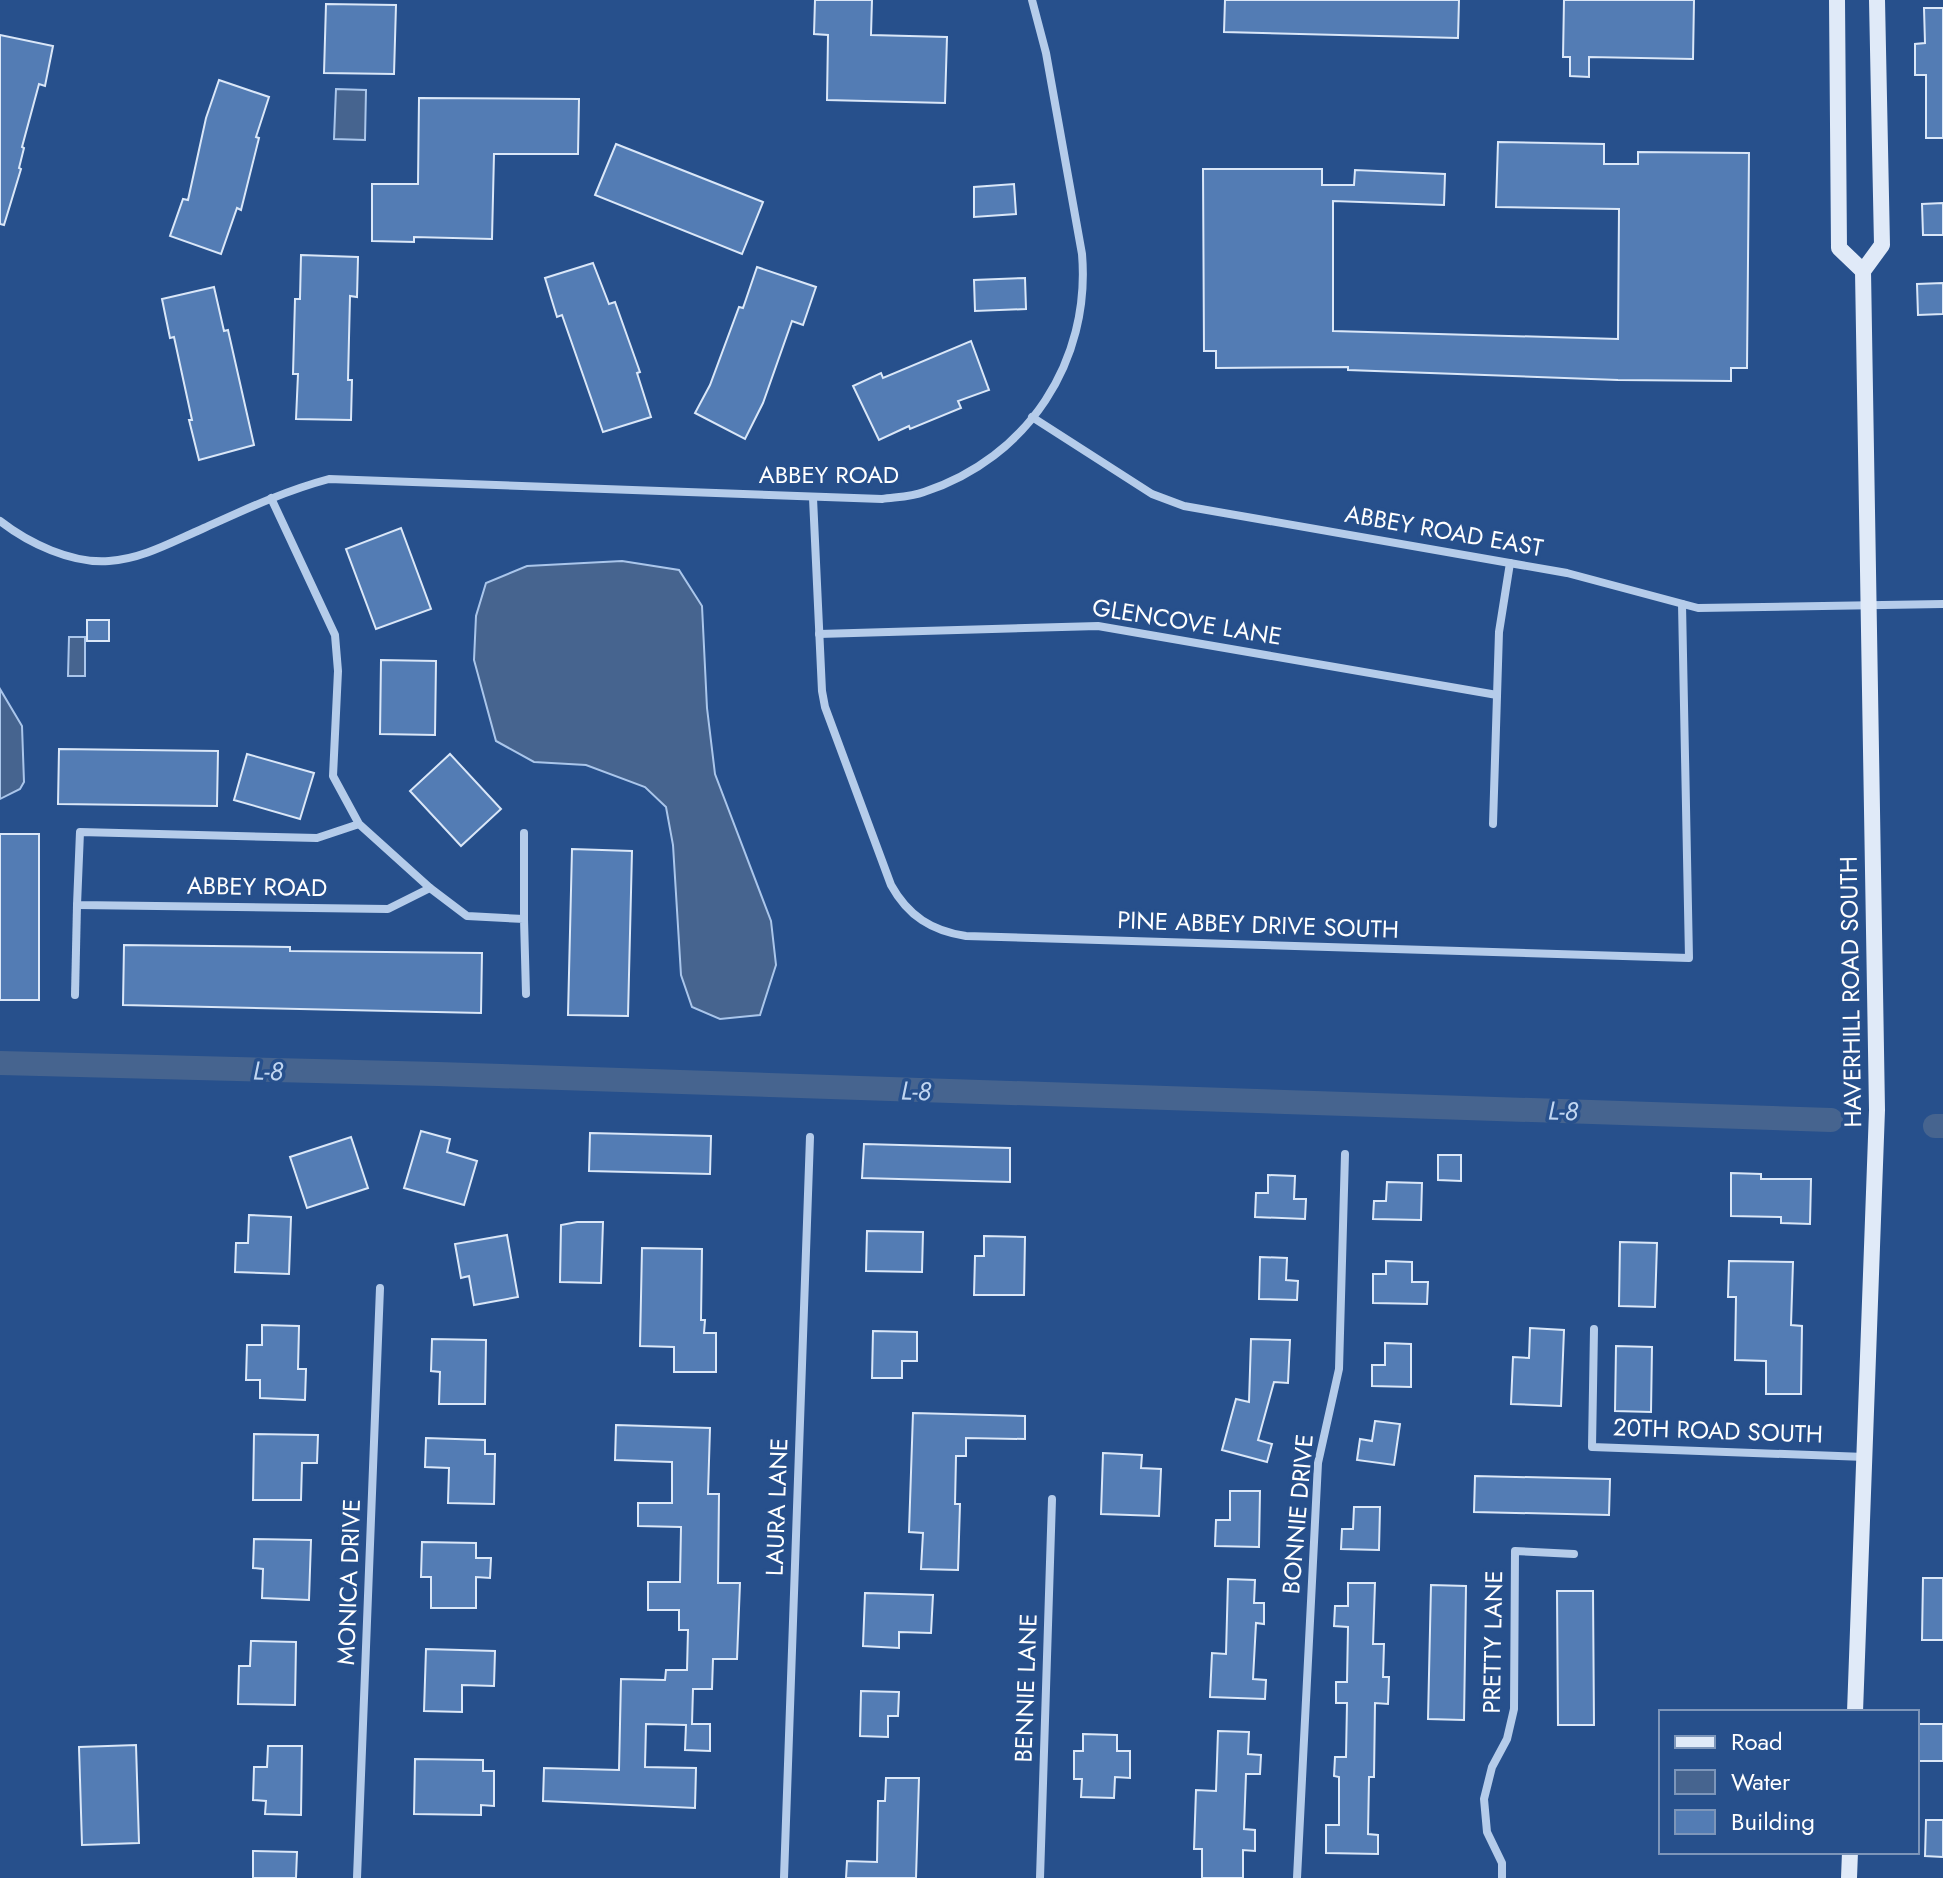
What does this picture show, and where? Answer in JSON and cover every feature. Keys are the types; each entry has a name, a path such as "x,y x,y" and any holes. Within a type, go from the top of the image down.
{"street":[{"path":"1837,0 1839,248 1863,271 1882,245 1877,0"},
{"name":"ABBEY ROAD","path":"0,521 35,543 70,557 107,562 152,551 271,498 329,479 882,499 922,493 959,478 1015,438 1032,417 1057,380 1072,348 1081,317 1084,285 1064,148 1035,2"},
{"name":"HAVERHILL ROAD SOUTH","path":"1855,1710 1877,1110 1863,271"},
{"name":"ABBEY ROAD EAST","path":"1032,417 1152,494 1184,506 1567,573 1682,604 1716,609 1943,604"},
{"path":"271,498 335,635 338,671 333,776 359,824 430,888 467,916 524,919"},
{"name":"PINE ABBEY DRIVE SOUTH","path":"813,498 825,707 891,885 909,911 935,928 966,936 1689,958 1682,604"},
{"path":"1493,824 1499,632 1510,563"},
{"name":"GLENCOVE LANE","path":"819,634 1081,624 1497,695"},
{"name":"ABBEY ROAD","path":"75,995 80,832 317,838 359,824"},
{"path":"524,833 526,994"},
{"name":"ABBEY ROAD","path":"77,905 388,909 430,888"},
{"name":"LAURA LANE","path":"784,1878 810,1137"},
{"name":"BONNIE DRIVE","path":"1297,1878 1318,1463 1339,1369 1345,1154"},
{"name":"MONICA DRIVE","path":"357,1878 380,1288"},
{"name":"20TH ROAD SOUTH","path":"1594,1329 1592,1447 1866,1457"},
{"name":"BENNIE LANE","path":"1040,1878 1052,1499"},
{"name":"PRETTY LANE","path":"1502,1878 1502,1863 1487,1832 1484,1799 1492,1767 1507,1739 1514,1709 1515,1551 1574,1554"},
{"path":"1849,1878 1850,1854"}],"water":[{"path":"336,89 366,90 365,140 334,139"},
{"path":"622,561 679,570 702,606 707,708 715,774 771,921 776,965 760,1015 720,1019 692,1007 681,975 673,845 666,807 645,787 586,765 534,762 496,741 474,660 476,616 486,583 527,566"},
{"path":"69,637 85,637 85,676 68,676"},
{"path":"0,689 22,726 24,782 20,789 0,799"}],"building":[{"path":"815,0 872,0 871,35 947,37 945,103 827,100 828,35 814,34"},
{"path":"1225,0 1459,0 1458,38 1224,32"},
{"path":"1564,0 1694,0 1693,59 1589,57 1589,77 1570,76 1570,57 1563,57"},
{"path":"326,4 396,5 394,74 324,73"},
{"path":"1924,8 1943,8 1943,138 1926,138 1926,75 1915,75 1915,44 1925,43"},
{"path":"0,35 53,46 45,86 39,84 22,147 21,169 4,225 0,224"},
{"path":"219,80 269,97 256,137 259,138 241,210 237,208 221,254 170,236 183,199 188,200 206,118"},
{"path":"419,98 579,99 578,154 494,154 492,239 414,237 414,242 372,241 372,184 418,184"},
{"path":"1498,142 1604,144 1604,164 1638,164 1638,152 1749,153 1747,368 1731,368 1731,381 1618,380 1348,370 1348,367 1216,368 1216,351 1204,351 1203,169 1322,169 1322,185 1354,185 1355,170 1445,174 1444,205 1333,201 1333,331 1618,339 1619,209 1496,207"},
{"path":"616,144 763,202 742,254 595,195"},
{"path":"1014,184 1016,214 974,217 974,187"},
{"path":"1943,203 1943,235 1923,235 1922,204"},
{"path":"301,255 358,257 357,297 350,296 348,380 352,380 351,420 296,419 298,374 293,374 295,299 300,299"},
{"path":"593,263 609,304 615,302 640,372 637,373 651,417 603,432 562,315 557,317 545,278"},
{"path":"757,267 816,287 803,325 792,321 763,403 745,439 695,413 710,385 739,307 743,308"},
{"path":"1025,278 1026,309 975,311 974,280"},
{"path":"1943,283 1943,314 1918,315 1917,284"},
{"path":"214,287 224,331 228,330 254,445 199,460 174,337 170,338 162,299"},
{"path":"971,341 989,390 958,401 961,408 879,440 853,386 881,373 883,378"},
{"path":"401,528 431,609 376,629 346,549"},
{"path":"87,620 109,620 109,641 87,641"},
{"path":"381,660 436,661 435,735 380,734"},
{"path":"59,749 218,751 217,806 58,804"},
{"path":"247,754 314,773 300,819 234,800"},
{"path":"450,754 501,809 461,846 410,791"},
{"path":"0,834 39,834 39,1000 0,1000"},
{"path":"572,849 632,851 628,1016 568,1015"},
{"path":"124,945 482,953 481,1013 123,1005"},
{"path":"421,1131 450,1139 447,1152 477,1161 464,1205 404,1188"},
{"path":"590,1133 711,1136 710,1174 589,1171"},
{"path":"351,1137 368,1188 307,1208 290,1157"},
{"path":"864,1144 1010,1148 1010,1182 862,1178"},
{"path":"1438,1155 1461,1155 1461,1181 1438,1180"},
{"path":"1731,1173 1761,1174 1761,1179 1811,1179 1810,1224 1781,1223 1781,1217 1731,1216"},
{"path":"1268,1175 1295,1176 1294,1199 1306,1199 1305,1219 1255,1217 1256,1193 1268,1193"},
{"path":"1387,1182 1422,1183 1421,1220 1373,1219 1374,1201 1386,1201"},
{"path":"249,1215 291,1217 289,1274 235,1272 236,1243 248,1243"},
{"path":"603,1222 601,1283 560,1282 561,1225"},
{"path":"867,1231 923,1232 922,1272 866,1271"},
{"path":"507,1235 518,1297 474,1305 469,1276 461,1278 455,1244"},
{"path":"984,1236 1025,1237 1024,1295 974,1295 975,1256 984,1256"},
{"path":"1620,1242 1657,1243 1655,1307 1619,1306"},
{"path":"642,1248 702,1249 701,1320 705,1320 704,1333 716,1333 716,1372 674,1372 674,1347 640,1346"},
{"path":"1260,1257 1287,1258 1286,1280 1298,1281 1297,1300 1259,1299"},
{"path":"1386,1261 1412,1262 1412,1282 1428,1282 1427,1304 1373,1303 1373,1274 1386,1274"},
{"path":"1729,1261 1793,1262 1791,1325 1802,1326 1801,1394 1766,1394 1766,1361 1735,1360 1736,1297 1728,1297"},
{"path":"262,1325 299,1326 298,1369 306,1369 305,1400 260,1398 260,1380 246,1380 247,1345 262,1345"},
{"path":"1530,1328 1564,1330 1561,1406 1511,1404 1513,1357 1529,1358"},
{"path":"873,1331 917,1332 917,1361 902,1361 902,1378 872,1378"},
{"path":"432,1339 486,1340 485,1404 439,1404 440,1372 431,1371"},
{"path":"1251,1339 1290,1340 1288,1383 1274,1382 1258,1440 1272,1444 1267,1462 1222,1450 1236,1399 1249,1402"},
{"path":"1385,1343 1411,1344 1411,1387 1372,1386 1372,1365 1385,1365"},
{"path":"1616,1346 1652,1347 1651,1412 1615,1411"},
{"path":"913,1413 1025,1416 1025,1439 966,1438 966,1456 956,1456 955,1504 960,1504 958,1570 921,1569 923,1533 909,1532"},
{"path":"1375,1421 1400,1424 1394,1465 1357,1460 1360,1439 1372,1441"},
{"path":"616,1425 710,1428 708,1494 719,1494 718,1583 740,1583 737,1659 713,1659 712,1689 693,1689 692,1724 710,1724 710,1751 685,1750 686,1725 646,1724 645,1767 696,1768 695,1808 543,1801 544,1768 619,1770 621,1679 665,1680 666,1670 687,1670 688,1630 679,1630 679,1610 648,1610 648,1582 680,1582 681,1527 638,1526 638,1503 672,1503 672,1462 615,1460"},
{"path":"254,1434 318,1435 317,1463 302,1463 301,1500 253,1500"},
{"path":"426,1438 485,1440 485,1454 495,1454 494,1504 448,1503 449,1468 425,1467"},
{"path":"1103,1453 1142,1455 1141,1468 1161,1469 1159,1516 1101,1514"},
{"path":"1475,1476 1610,1479 1609,1515 1474,1512"},
{"path":"1230,1491 1260,1491 1259,1547 1215,1546 1216,1520 1230,1520"},
{"path":"1354,1507 1380,1507 1379,1550 1341,1549 1342,1529 1353,1529"},
{"path":"254,1539 311,1540 309,1600 262,1598 263,1569 253,1568"},
{"path":"422,1542 476,1543 476,1558 491,1558 490,1578 476,1577 476,1608 431,1608 431,1577 421,1577"},
{"path":"1923,1578 1943,1578 1943,1640 1922,1640"},
{"path":"1228,1579 1255,1580 1254,1603 1264,1603 1264,1624 1256,1623 1253,1679 1266,1680 1265,1699 1210,1697 1212,1653 1226,1654"},
{"path":"1348,1583 1375,1583 1373,1644 1384,1644 1383,1677 1389,1677 1388,1704 1375,1703 1374,1777 1369,1777 1368,1834 1378,1835 1378,1854 1326,1853 1326,1825 1339,1825 1339,1777 1334,1776 1335,1757 1346,1757 1347,1703 1336,1703 1336,1682 1347,1682 1348,1627 1334,1626 1335,1606 1348,1606"},
{"path":"1431,1585 1466,1586 1464,1720 1428,1719"},
{"path":"1557,1591 1593,1591 1594,1725 1558,1725"},
{"path":"865,1593 933,1595 931,1633 899,1632 899,1648 863,1646"},
{"path":"251,1641 296,1642 295,1705 238,1704 239,1666 250,1666"},
{"path":"426,1649 495,1651 494,1686 462,1685 462,1712 424,1711"},
{"path":"861,1691 899,1692 898,1716 888,1716 888,1737 860,1736"},
{"path":"1919,1724 1943,1724 1943,1761 1919,1761"},
{"path":"1218,1731 1249,1732 1248,1754 1261,1755 1260,1774 1246,1774 1244,1829 1255,1830 1255,1851 1243,1850 1243,1878 1202,1878 1202,1849 1194,1849 1196,1790 1216,1791"},
{"path":"1083,1734 1117,1735 1117,1751 1130,1751 1130,1778 1115,1777 1114,1798 1081,1797 1082,1779 1074,1779 1074,1751 1083,1751"},
{"path":"136,1745 139,1843 82,1845 79,1747"},
{"path":"268,1746 302,1746 301,1815 265,1814 266,1801 253,1800 254,1767 267,1767"},
{"path":"415,1759 483,1760 483,1771 494,1771 494,1806 481,1805 481,1815 414,1814"},
{"path":"886,1778 919,1778 916,1878 846,1878 847,1861 877,1862 878,1801 885,1801"},
{"path":"1926,1820 1943,1820 1943,1857 1925,1856"},
{"path":"253,1851 297,1852 296,1878 253,1878"}],"waterway":[{"name":"L-8","path":"0,1063 438,1074 1831,1120"},
{"name":"L-8","path":"1935,1126 1943,1126"}]}
